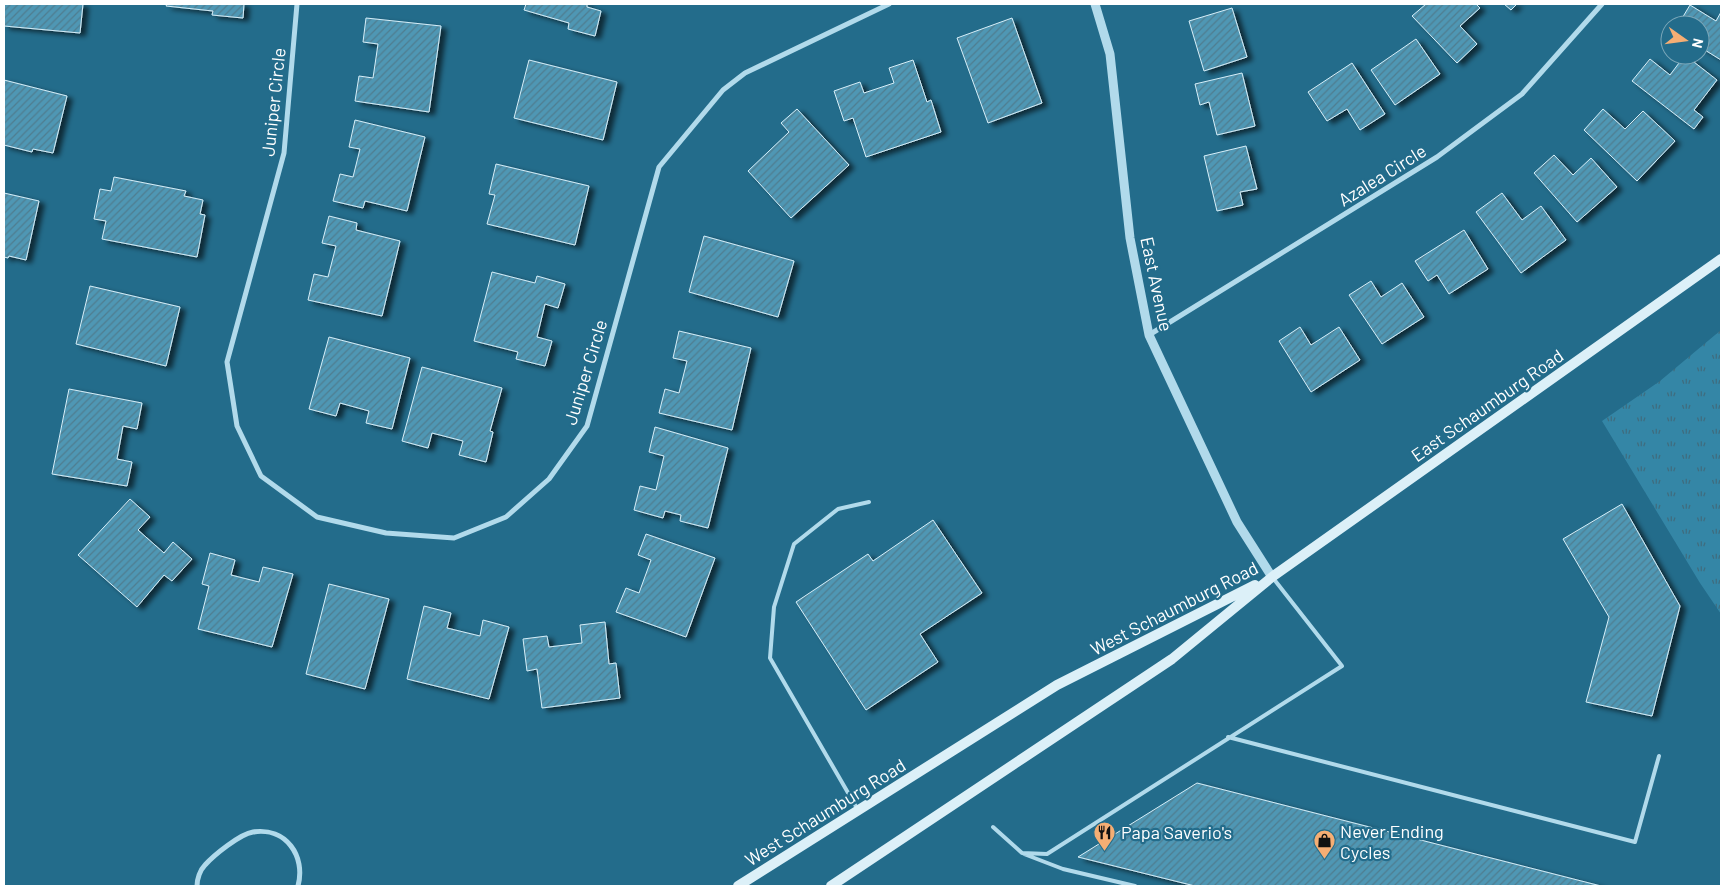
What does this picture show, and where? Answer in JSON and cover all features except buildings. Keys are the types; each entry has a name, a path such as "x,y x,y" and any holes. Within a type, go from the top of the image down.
{"main road":[{"name":"East Schaumburg Road","path":"1272,577 1721,259"},
{"name":"West Schaumburg Road","path":"738,886 1057,685 1272,577"},
{"name":"West Schaumburg Road","path":"831,886 1172,659 1272,577"}],"street":[{"name":"Juniper Circle","path":"297,4 284,153 227,362 237,426 261,476 317,517 386,533 454,538 506,517 549,479 587,426 660,168 722,90 745,73 889,4"},
{"name":"East Avenue","path":"1095,4 1110,54 1130,238 1149,334 1238,522 1272,577"},
{"name":"Azalea Circle","path":"1149,334 1437,157 1522,94 1602,4"},
{"path":"197,886 204,866 238,839 250,832 266,831 294,848 300,862 298,886"}],"lane":[{"path":"858,810 770,658 774,607 794,544 838,509 869,502"},
{"path":"1022,853 1047,854 1342,666 1272,577"},
{"path":"1228,738 1635,842 1659,756"},
{"path":"993,827 1022,853 1063,868 1135,886"}],"green space":[{"path":"1721,330 1721,614 1700,583 1602,421 1660,381"}],"place":[{"name":"Papa Saverio's","path":"1105,851"},
{"name":"Never Ending Cycles","path":"1324,860"}]}
